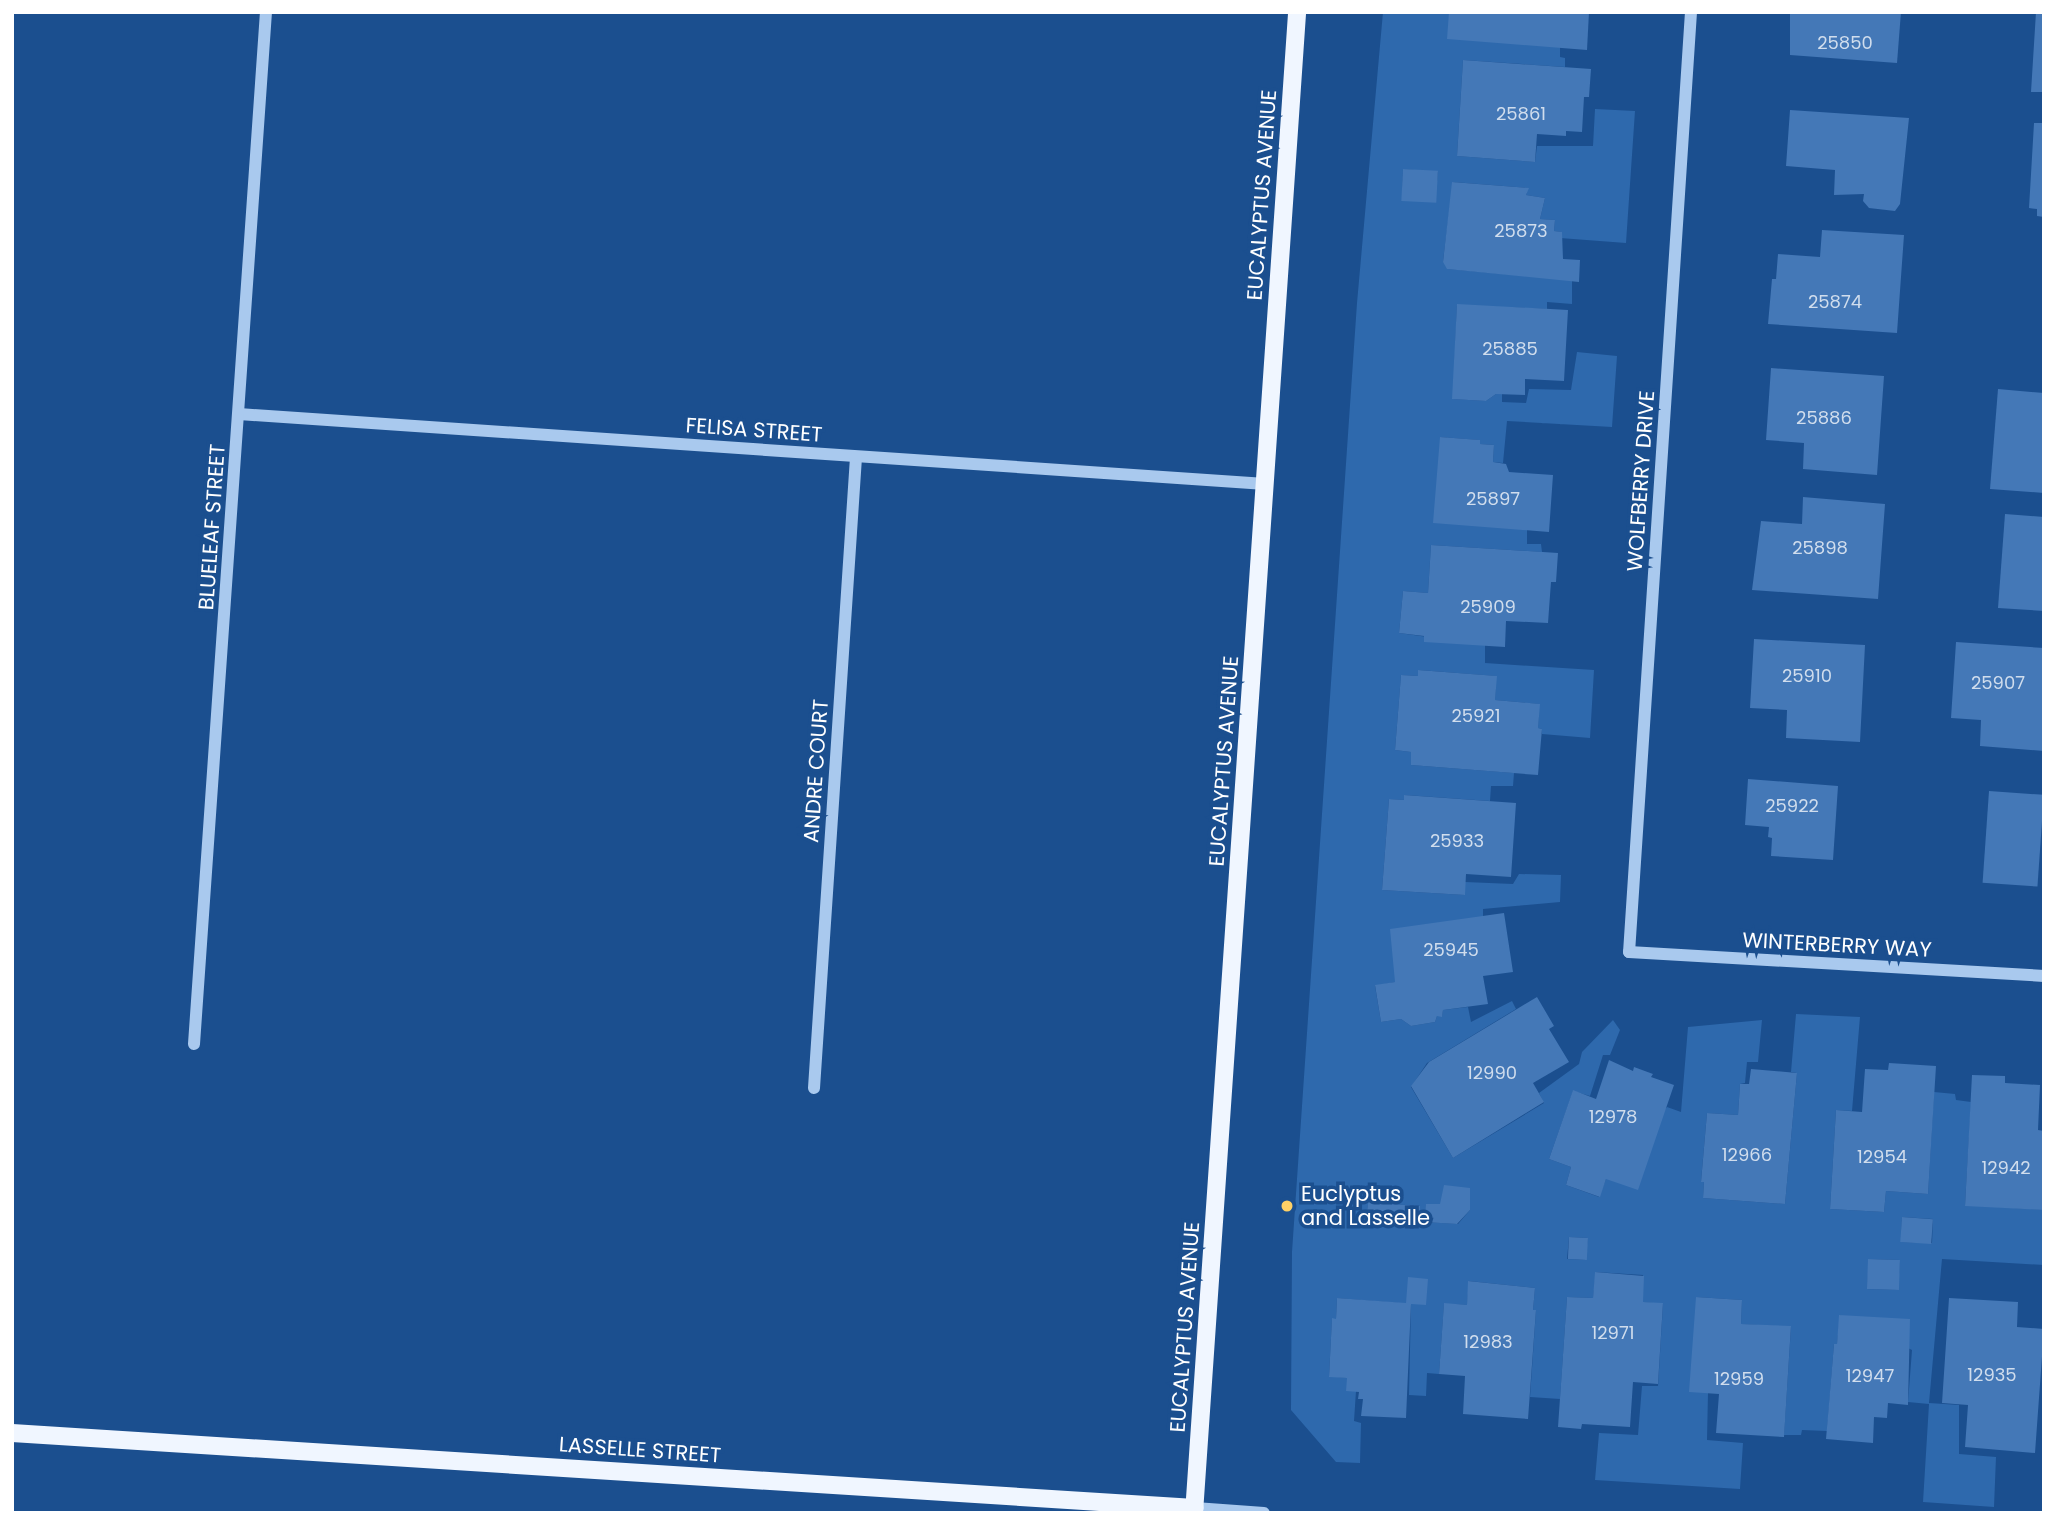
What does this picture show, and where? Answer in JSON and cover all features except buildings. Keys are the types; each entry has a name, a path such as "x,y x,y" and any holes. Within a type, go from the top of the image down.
{"main road":[{"name":"EUCALYPTUS AVENUE","path":"1195,1510 1297,12"},
{"name":"LASSELLE STREET","path":"12,1433 1195,1510"}],"street":[{"name":"BLUELEAF STREET","path":"194,1044 266,12"},
{"name":"WOLFBERRY DRIVE","path":"1629,952 1691,12"},
{"name":"FELISA STREET","path":"239,414 1266,484"},
{"name":"ANDRE COURT","path":"814,1088 856,457"},
{"name":"WINTERBERRY WAY","path":"1629,952 2044,976"},
{"name":"LASSELLE STREET","path":"1195,1510 1264,1513"}],"shaded area":[{"path":"1383,12 1449,12 1560,47 1560,57 1565,58 1565,67 1463,60 1457,156 1535,162 1537,146 1593,146 1595,109 1635,111 1626,243 1560,238 1561,232 1554,231 1555,220 1540,219 1545,198 1526,195 1528,188 1453,182 1443,261 1448,269 1572,280 1572,304 1547,302 1547,309 1457,305 1453,399 1486,401 1496,394 1502,394 1502,402 1526,403 1529,389 1571,390 1577,352 1617,356 1612,427 1507,421 1503,463 1493,462 1494,445 1480,444 1479,440 1440,437 1527,530 1527,544 1541,544 1542,552 1431,545 1428,593 1403,591 1399,633 1485,645 1485,663 1594,670 1590,738 1542,734 1542,729 1538,728 1539,704 1495,700 1496,676 1419,670 1418,676 1401,675 1395,750 1411,752 1411,765 1514,773 1513,786 1491,786 1490,801 1405,795 1404,800 1389,799 1382,890 1465,895 1465,882 1513,884 1519,874 1561,875 1560,902 1483,909 1483,916 1395,982 1375,986 1381,1022 1401,1019 1411,1026 1435,1022 1437,1016 1442,1016 1443,1010 1468,1007 1471,1022 1512,1001 1516,1009 1427,1063 1411,1087 1453,1158 1544,1103 1539,1093 1579,1064 1582,1052 1613,1020 1620,1030 1610,1055 1603,1055 1590,1096 1573,1091 1549,1159 1571,1167 1566,1185 1599,1197 1606,1179 1667,1107 1681,1112 1688,1027 1762,1020 1758,1062 1747,1062 1745,1083 1740,1084 1738,1115 1707,1113 1701,1181 1704,1182 1703,1198 1785,1204 1797,1073 1791,1072 1796,1014 1860,1017 1852,1111 1836,1110 1830,1209 1884,1212 1886,1191 1928,1194 1934,1092 1955,1094 1956,1100 1971,1102 1965,1205 2044,1210 2044,1265 1942,1259 1929,1403 1959,1405 1959,1454 1996,1457 1994,1507 1923,1502 1929,1404 1908,1402 1912,1350 1840,1315 1837,1344 1834,1344 1827,1431 1802,1430 1801,1435 1784,1435 1791,1327 1741,1324 1742,1300 1696,1297 1708,1393 1707,1440 1743,1443 1740,1489 1595,1480 1599,1433 1638,1435 1642,1386 1658,1386 1663,1304 1643,1302 1643,1275 1596,1272 1593,1298 1567,1297 1560,1399 1530,1397 1535,1288 1469,1281 1467,1305 1444,1304 1439,1374 1427,1373 1426,1396 1409,1395 1411,1304 1337,1298 1336,1319 1332,1319 1329,1376 1347,1378 1356,1391 1354,1421 1361,1423 1360,1463 1336,1462 1291,1410 1292,1252 1357,303","holes":["1403,169 1438,172 1435,200 1402,201","1369,1198 1375,1203 1420,1206 1420,1221 1366,1218","1426,1205 1470,1210 1458,1224 1425,1222","1902,1217 1933,1219 1932,1243 1901,1242","1569,1237 1588,1238 1585,1260 1567,1259","1869,1259 1900,1260 1898,1290 1867,1289"]}],"place":[{"name":"Euclyptus and Lasselle","path":"1287,1206"}]}
